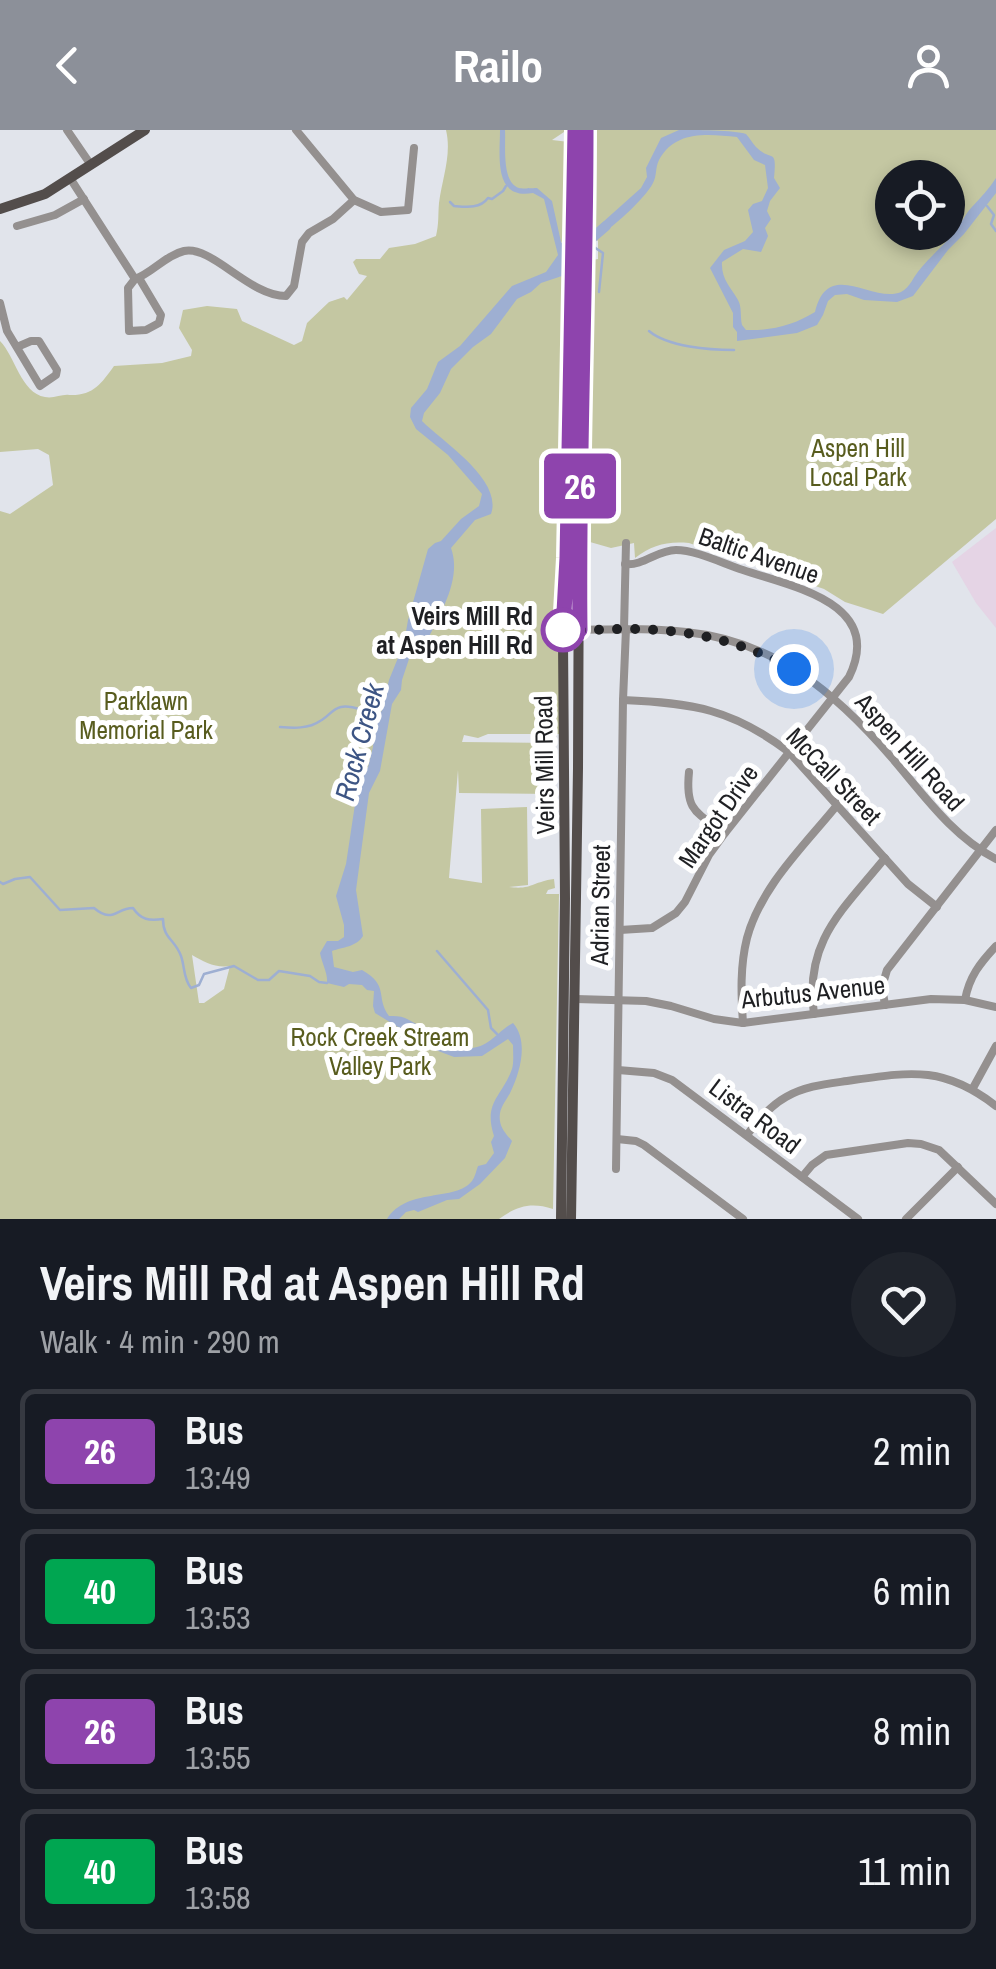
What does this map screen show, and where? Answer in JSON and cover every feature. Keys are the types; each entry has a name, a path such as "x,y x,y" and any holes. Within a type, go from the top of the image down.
{"main road":[{"path":"0,209 45,194 145,130"},
{"name":"Veirs Mill Road","path":"571,1219 567,1157 563,630 575,130"},
{"name":"Veirs Mill Road","path":"569,1031 576,999 586,130"},
{"name":"Veirs Mill Road","path":"561,1219 567,1157"}],"street":[{"path":"67,130 91,165"},
{"path":"296,130 354,200 380,212 408,210 414,148"},
{"path":"70,178 137,279 161,315 159,323 146,330 129,331 128,288 137,279 176,254 204,252 232,274 277,296 286,296 294,286 302,242 354,200"},
{"path":"17,226 55,215 84,199"},
{"path":"0,303 6,331 40,386 56,375 57,370 39,341 16,347"},
{"name":"Adrian Street","path":"616,1169 626,543"},
{"name":"Baltic Avenue","path":"625,564 635,565 656,553 682,550 838,607 851,622 857,654 854,666 833,697"},
{"name":"Aspen Hill Road","path":"563,630 690,632 740,644 794,669 858,719 953,828 996,859"},
{"name":"Margot Drive","path":"620,930 652,928 676,914 709,855 833,697"},
{"name":"McCall Street","path":"623,700 671,702 712,710 754,728 789,752 884,858 936,907"},
{"path":"689,772 687,792 691,806 725,833"},
{"path":"743,1023 742,966 754,920 773,884 838,804"},
{"path":"885,1005 882,987 887,970 996,830"},
{"path":"814,1014 812,980 821,942 884,858"},
{"path":"965,1000 973,973 996,946"},
{"name":"Arbutus Avenue","path":"576,999 646,1000 714,1020 743,1023 930,999 965,1000 996,1007"},
{"path":"973,1088 996,1046"},
{"name":"Listra Road","path":"618,1070 654,1073 672,1080 858,1219"},
{"path":"747,1135 764,1114 799,1090 916,1073 943,1077 973,1088 996,1106"},
{"path":"617,1139 644,1145 742,1219"},
{"path":"802,1177 826,1155 908,1142 940,1150 996,1204"},
{"path":"906,1219 958,1167"}],"shaded area":[{"path":"996,528 996,628 952,562"}],"green space":[{"name":"Rock Creek Stream Valley Park","path":"446,130 567,130 552,140 569,142 568,235 561,246 558,272 558,277 563,275 563,284 568,284 562,734 488,734 478,738 464,735 462,742 552,743 552,794 459,793 458,770 449,878 482,883 481,809 527,807 528,885 509,887 528,887 554,879 555,888 546,894 559,894 553,1209 524,1206 499,1219 0,1219 0,511 10,514 53,485 49,455 38,449 0,452 0,341 30,389 48,397 90,391 114,366 162,363 191,356 192,350 179,328 183,310 207,306 237,309 242,321 294,345 302,341 307,323 329,302 344,297 347,300 367,276 359,274 353,262 356,259 380,259 389,248 436,236","holes":["192,955 215,965 230,966 224,989 204,1003 199,1003"]},
{"name":"Aspen Hill Local Park","path":"593,130 996,130 996,519 883,614 845,602 824,589 689,543 660,545 635,558 634,543 611,548 590,542 593,260 598,259 597,228 594,230"}],"water":[{"path":"500,130 505,130 509,179 521,188 537,188 552,201 565,247 566,271 517,299 491,334 451,369 440,393 424,413 422,421 480,475 492,501 491,514 475,520 451,548 454,571 448,595 428,639 416,638 401,690 392,704 380,771 369,793 356,890 363,936 353,945 332,951 334,967 362,970 376,981 389,1016 405,1018 465,1048 484,1044 513,1023 521,1039 521,1057 500,1112 502,1127 512,1141 505,1158 459,1199 406,1212 399,1219 387,1219 396,1209 418,1198 465,1187 478,1166 486,1164 494,1153 492,1107 513,1063 513,1045 508,1039 482,1056 454,1057 427,1049 375,1013 374,991 362,985 344,987 327,983 320,953 327,941 344,937 336,896 346,864 357,791 368,767 374,728 404,643 428,549 479,506 482,494 448,455 416,429 410,417 411,408 427,389 438,362 460,346 512,286 546,272 558,255 544,199 511,190 505,183 500,163"},
{"path":"679,130 746,134 761,152 774,158 774,178 780,188 767,211 771,219 765,228 768,236 761,252 743,249 722,262 746,330 782,326 807,317 815,312 821,296 830,287 901,292 938,250 948,250 913,296 897,302 835,295 817,325 797,333 737,341 733,313 710,268 724,250 745,241 753,232 748,210 762,201 768,188 765,165 754,160 737,137 693,136 674,143 659,160 649,190 595,239 594,230 641,188 661,138"},
{"path":"996,178 996,193 965,233 965,217"}],"waterway":[{"path":"450,202 454,206 477,206 506,186"},
{"path":"987,206 994,215 991,224 996,231"},
{"name":"Rock Creek","path":"570,257 606,226"},
{"path":"591,245 603,253 599,292"},
{"path":"649,331 678,344 734,350"},
{"path":"280,727 311,725 341,707 381,713"},
{"path":"0,882 30,877 60,910 94,908 110,915 133,908 146,919 163,919 191,988 199,985 204,974 234,966 258,980 269,980 279,971 327,983"},
{"path":"437,951 488,1010 491,1028 497,1034"}],"bus line":[{"name":"26","path":"575,130 563,630 580,630 586,130"}],"place":[{"name":"Veirs Mill Rd at Aspen Hill Rd","path":"563,630"}],"route":[{"path":"563,630 690,632 740,644 794,669"}],"park label":[{"name":"Parklawn Memorial Park","path":"146,716"}]}
